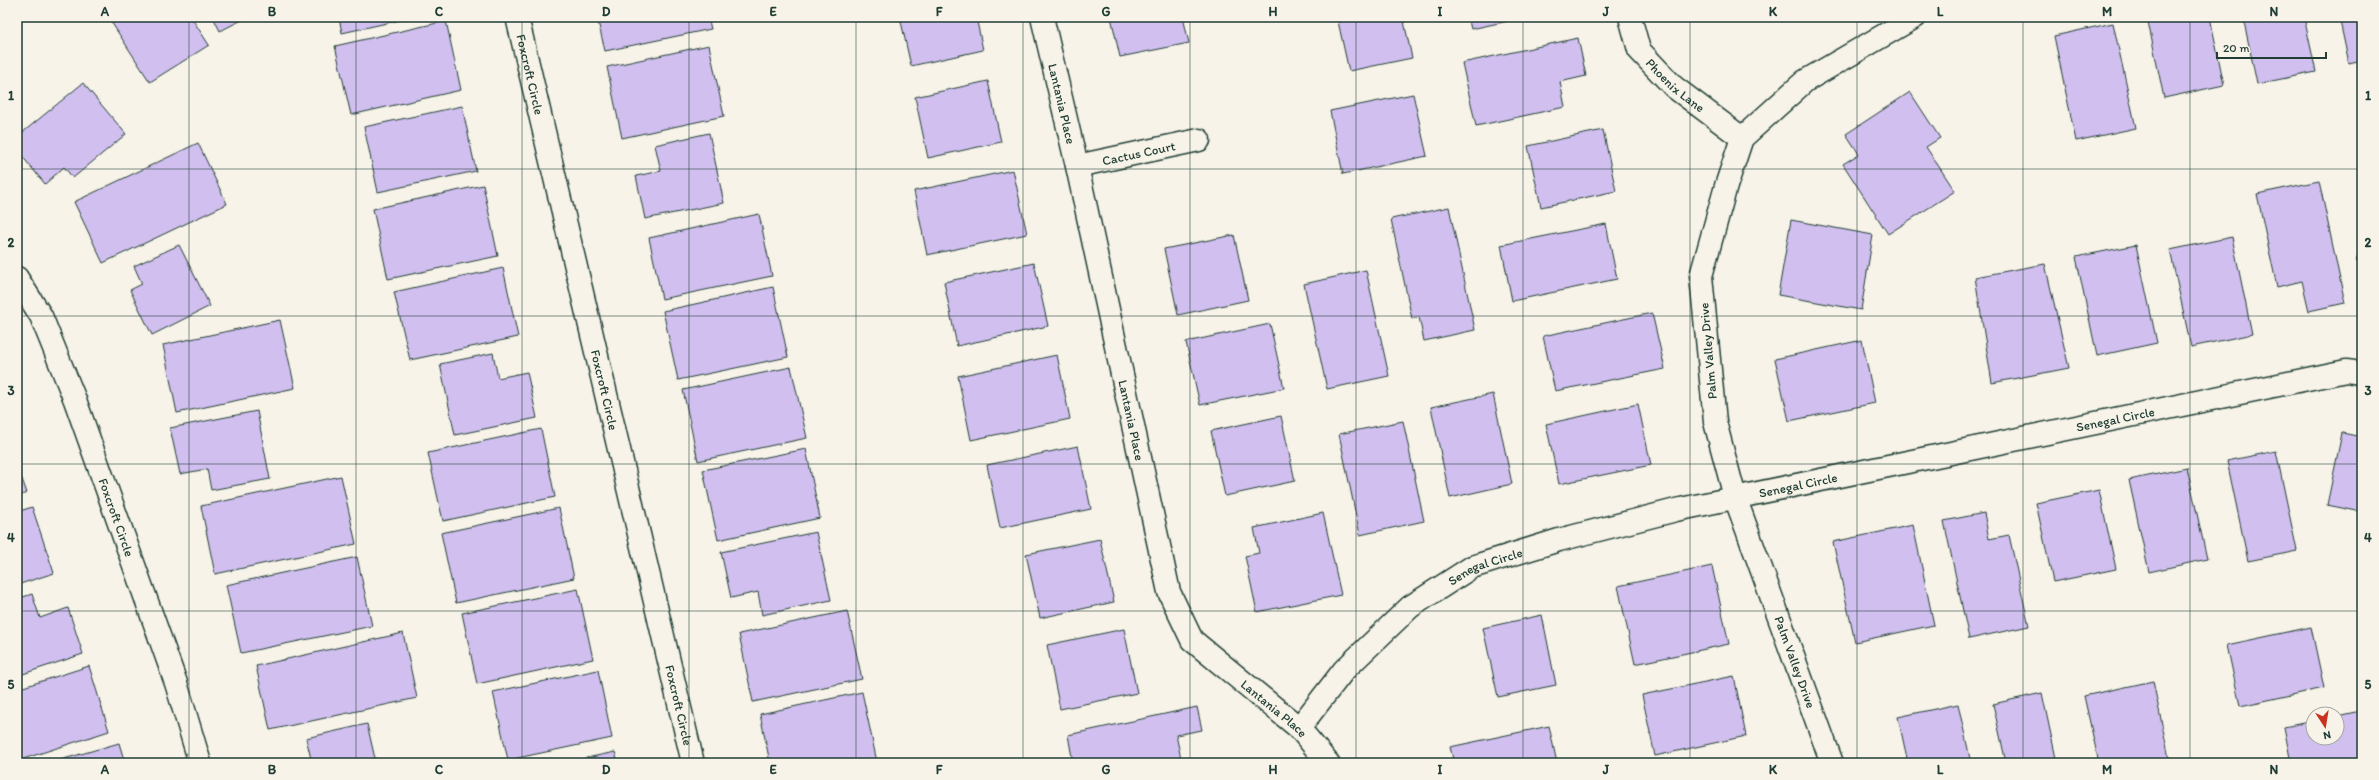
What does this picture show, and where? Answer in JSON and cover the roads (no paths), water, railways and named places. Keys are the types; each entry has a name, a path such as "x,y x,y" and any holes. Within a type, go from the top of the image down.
{"street":[{"name":"Foxcroft Circle","path":"517,17 693,763"},
{"name":"Lantania Place","path":"1042,17 1077,166 1169,592 1192,640 1299,728 1328,763"},
{"name":"Phoenix Lane","path":"1630,17 1639,50 1674,87 1742,138"},
{"name":"Palm Valley Drive","path":"1832,763 1735,497 1714,422 1701,276 1726,186 1742,138 1805,80 1915,17"},
{"name":"Cactus Court","path":"1077,166 1199,140"},
{"name":"Foxcroft Circle","path":"17,278 41,316 75,400 176,683 200,763"},
{"name":"Senegal Circle","path":"1299,728 1344,670 1410,607 1472,567 1559,540 1735,497 2346,371 2362,373"}]}
